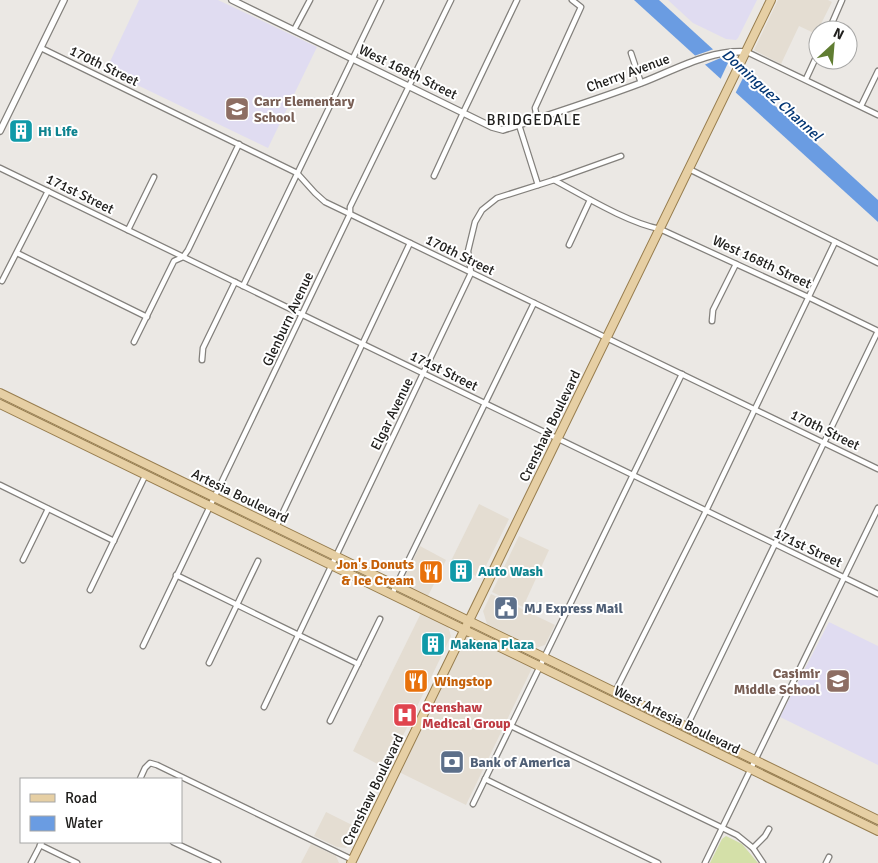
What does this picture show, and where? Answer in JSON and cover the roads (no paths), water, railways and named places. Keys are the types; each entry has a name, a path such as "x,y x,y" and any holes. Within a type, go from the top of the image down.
{"main road":[{"name":"Crenshaw Boulevard","path":"352,862 771,0"},
{"name":"Artesia Boulevard","path":"0,393 469,621"},
{"name":"Artesia Boulevard","path":"0,404 464,630"},
{"name":"West Artesia Boulevard","path":"469,621 878,820"},
{"name":"West Artesia Boulevard","path":"464,630 878,832"}],"street":[{"path":"0,131 64,0"},
{"path":"294,30 310,0"},
{"path":"243,286 381,0"},
{"name":"Glenburn Avenue","path":"143,646 303,315 350,214 350,207 451,0"},
{"path":"434,176 462,113 517,0"},
{"path":"537,118 534,108 581,7 572,0"},
{"path":"833,20 842,0"},
{"name":"West 168th Street","path":"236,1 492,127 503,130 519,125"},
{"name":"170th Street","path":"41,48 297,173 325,202 878,468"},
{"name":"Cherry Avenue","path":"519,125 641,83 698,60 736,51 747,52"},
{"path":"747,52 878,115"},
{"path":"631,53 641,83"},
{"path":"806,79 810,70"},
{"path":"861,106 878,71"},
{"path":"519,125 538,185"},
{"path":"134,342 174,261 183,257 188,250 239,144"},
{"path":"471,273 468,251 475,222 482,210 497,198 621,156"},
{"name":"171st Street","path":"0,168 878,594"},
{"path":"689,168 878,263"},
{"path":"128,230 154,177"},
{"name":"West 168th Street","path":"554,180 590,200 646,226 660,228 878,331"},
{"path":"2,281 48,191"},
{"path":"569,244 590,200"},
{"path":"615,692 706,511 834,242"},
{"path":"276,527 410,243"},
{"path":"17,253 147,317"},
{"path":"712,320 713,310 736,264"},
{"name":"Elgar Avenue","path":"264,706 471,273"},
{"path":"202,360 203,348 235,282"},
{"path":"392,594 534,303"},
{"path":"687,726 878,331"},
{"path":"473,804 682,374"},
{"path":"90,590 146,474"},
{"path":"0,485 114,541"},
{"path":"705,863 878,508"},
{"path":"23,560 48,509"},
{"path":"209,663 258,561"},
{"path":"176,576 358,664"},
{"path":"330,721 380,619"},
{"path":"511,726 737,835 753,848 763,863"},
{"path":"140,778 145,768 150,764 158,765 352,862"},
{"path":"485,779 658,863"},
{"path":"753,848 769,829"},
{"path":"31,863 41,843 77,863"},
{"path":"175,843 218,863"},
{"path":"826,863 829,857"}],"water":[{"path":"634,0 659,0 878,200 878,222"}],"place":[{"name":"Carr Elementary School","path":"237,109"},
{"name":"Hi Life","path":"21,131"},
{"name":"Auto Wash","path":"461,571"},
{"name":"Jon's Donuts & Ice Cream","path":"431,572"},
{"name":"MJ Express Mail","path":"506,608"},
{"name":"Makena Plaza","path":"433,644"},
{"name":"Wingstop","path":"416,681"},
{"name":"Casimir Middle School","path":"838,681"},
{"name":"Crenshaw Medical Group","path":"405,715"},
{"name":"Bank of America","path":"452,762"}],"district":[{"name":"BRIDGEDALE","path":"534,120"}],"water label":[{"name":"Dominguez Channel","path":"772,95"}]}
